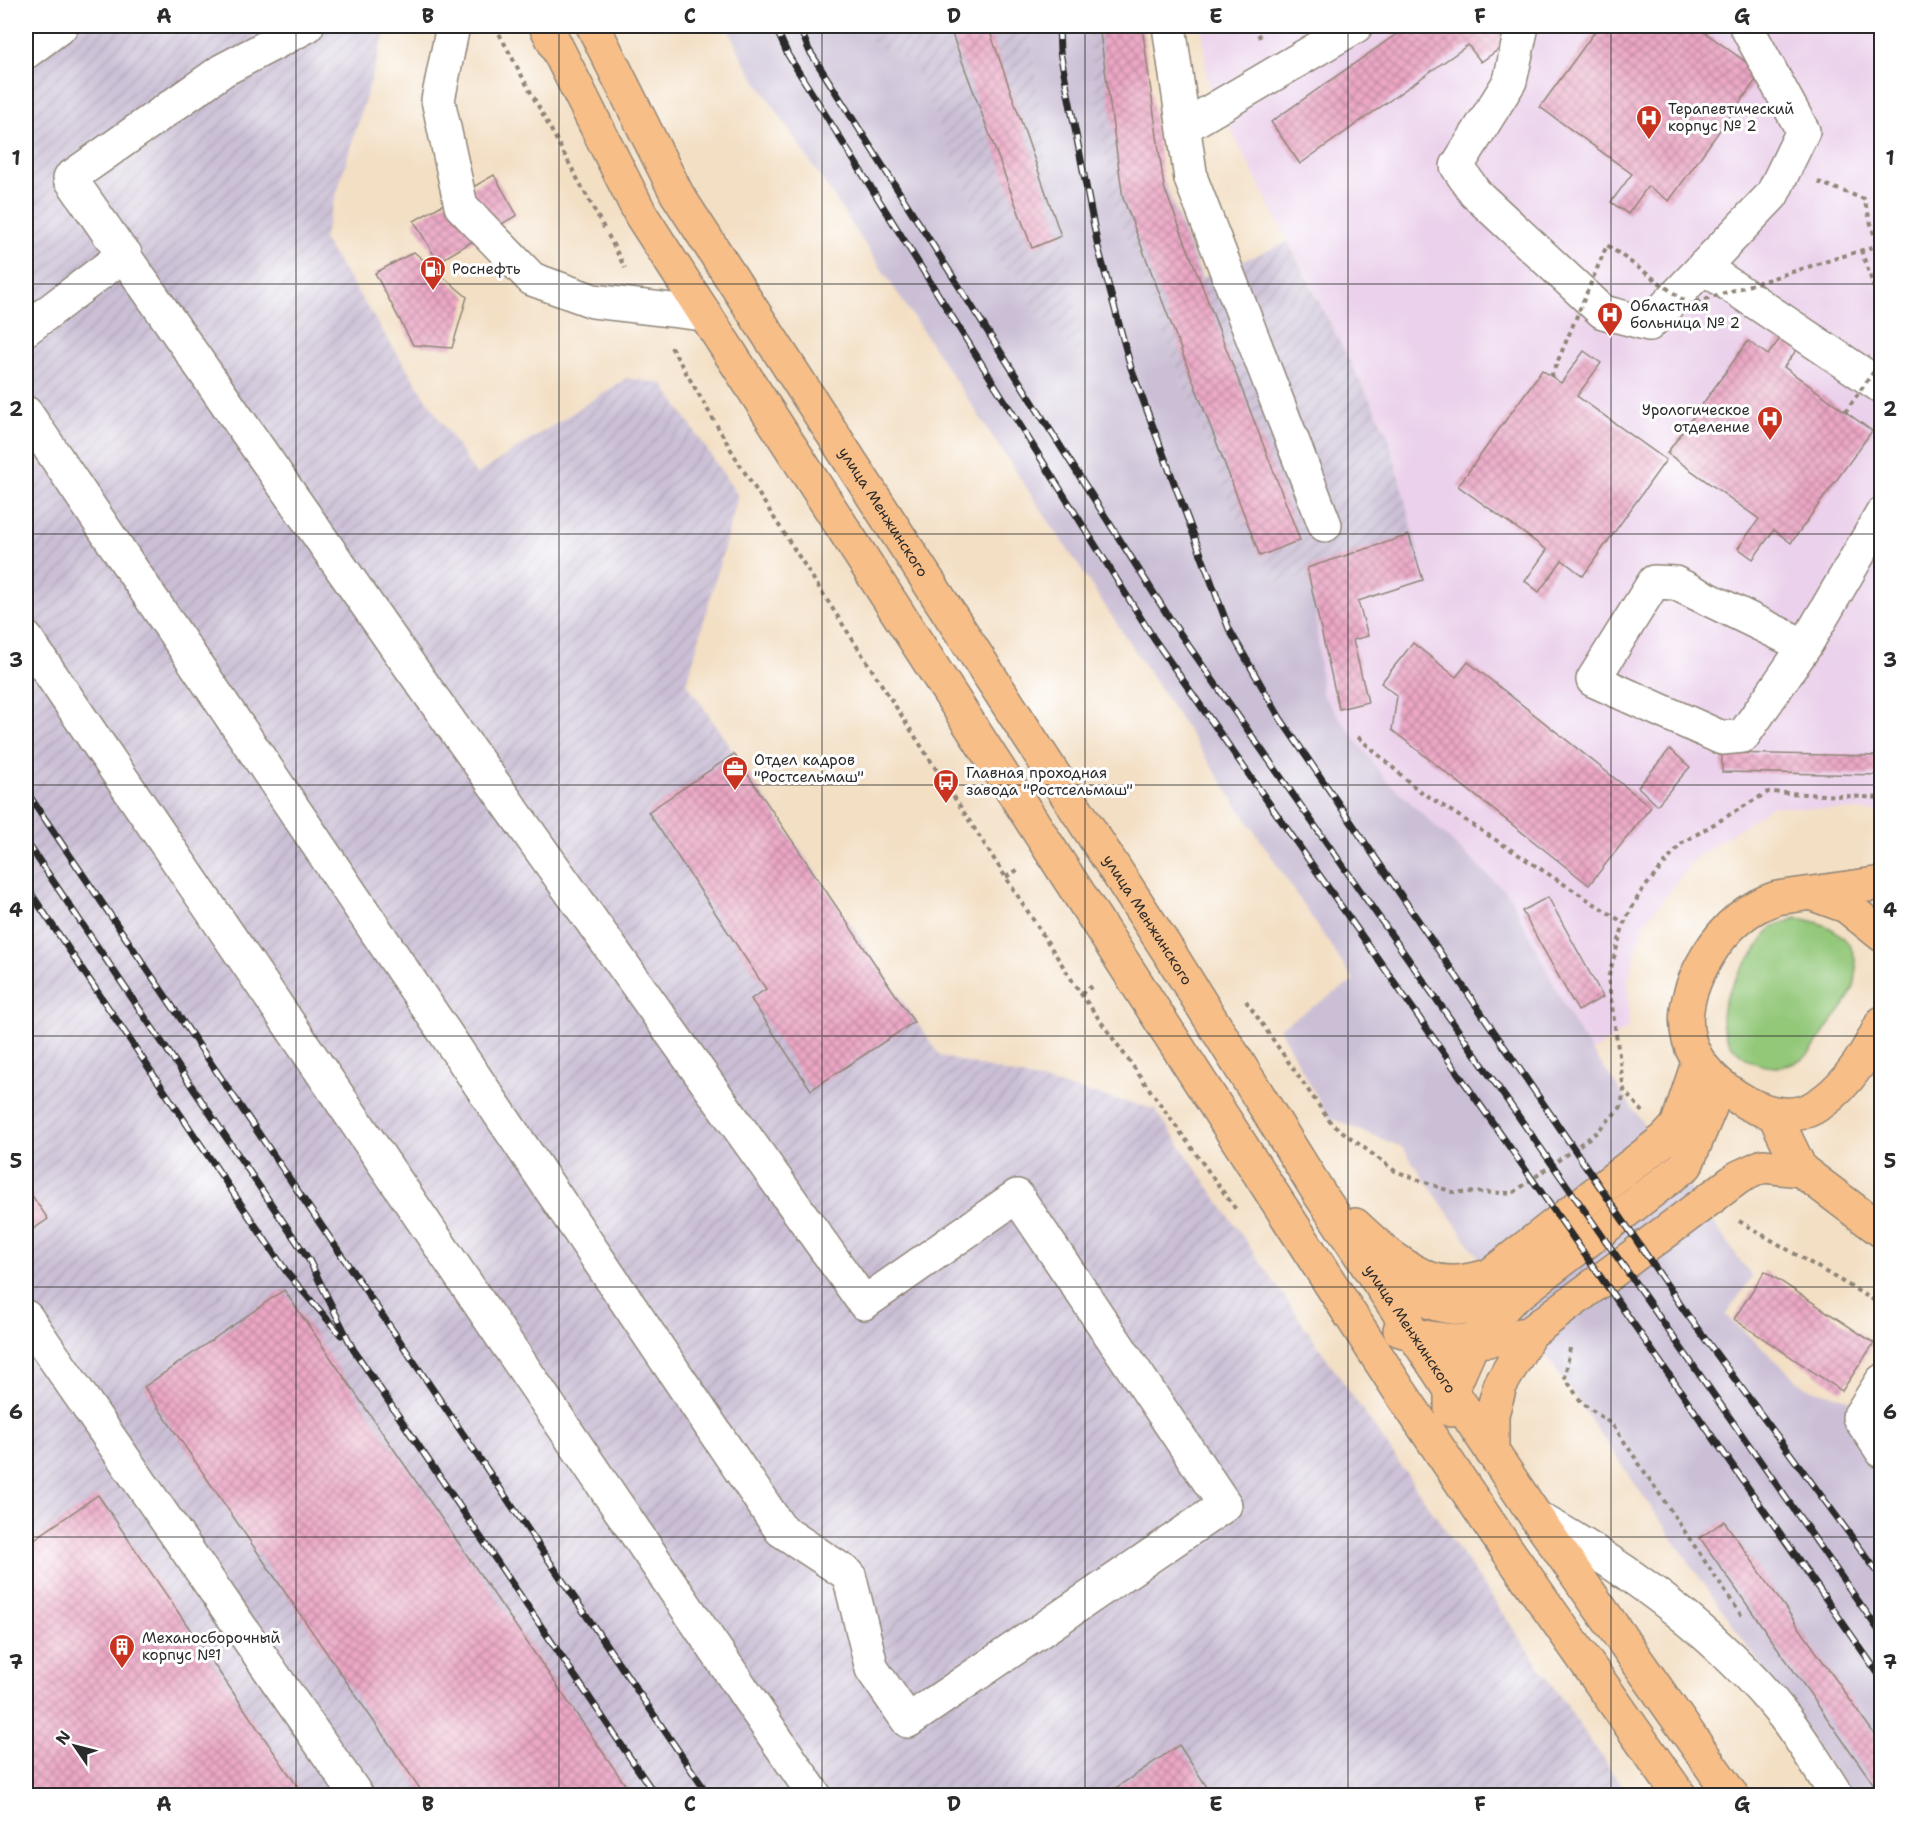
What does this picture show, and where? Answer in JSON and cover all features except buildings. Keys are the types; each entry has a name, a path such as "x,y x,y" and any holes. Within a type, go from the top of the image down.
{"main road":[{"path":"546,26 641,215 1461,1482 1680,1796"},
{"name":"улица Менжинского","path":"593,26 677,194 1172,957 1319,1192 1360,1251 1411,1334 1536,1517 1732,1796"},
{"path":"1881,883 1763,902 1728,928 1714,946 1693,986 1687,1005 1689,1040 1698,1063 1719,1086 1755,1107 1774,1114 1812,1109 1822,1101 1857,1065 1881,1023"},
{"path":"1813,894 1846,906 1881,935"},
{"path":"1319,1192 1373,1242 1404,1265 1435,1280 1461,1282 1490,1276 1665,1139 1677,1126 1698,1063"},
{"path":"1461,1482 1451,1436 1451,1392 1473,1342 1508,1302 1686,1165 1719,1086"},
{"path":"1774,1114 1801,1170 1881,1231"},
{"path":"1739,1177 1774,1114"},
{"path":"1328,1279 1364,1310 1389,1326 1434,1340 1491,1342 1530,1333 1739,1177 1763,1166 1801,1170"},
{"path":"1360,1251 1398,1285 1428,1303 1478,1309 1508,1302"},
{"path":"1492,1452 1492,1414 1500,1386 1530,1333"}],"lane":[{"path":"26,52 61,26"},
{"path":"26,413 781,1530 849,1575 872,1669 908,1721 1225,1505 1017,1196 864,1304 404,658 70,178 224,70 307,26"},
{"path":"453,26 438,100 461,206 532,279 593,301 705,314"},
{"path":"1169,26 1191,179 1325,525"},
{"path":"1184,127 1356,26"},
{"path":"1522,26 1510,81 1457,166 1475,193 1603,312 1648,324 1772,195 1803,131 1746,26"},
{"path":"26,330 125,254"},
{"path":"1703,267 1881,387"},
{"path":"1805,646 1675,583 1654,582 1593,680 1722,738 1743,736 1805,646 1881,514"},
{"path":"26,638 815,1796"},
{"path":"26,1317 357,1796"},
{"path":"1881,1381 1859,1417 1881,1451"},
{"path":"1536,1517 1667,1601 1731,1659 1784,1716 1837,1796"}],"path":[{"path":"495,26 648,307 740,465 1081,994 1242,1217"},
{"path":"1784,170 1864,199 1881,263"},
{"path":"1551,376 1607,245 1689,304 1881,244"},
{"path":"1861,250 1881,310"},
{"path":"1845,412 1881,360"},
{"path":"1358,737 1417,789 1624,923"},
{"path":"1006,877 1020,869"},
{"path":"1081,994 1096,984"},
{"path":"1242,996 1331,1123 1395,1171 1452,1192 1513,1193 1596,1133 1621,1107 1624,1090"},
{"path":"1731,1224 1742,1223 1881,1305"},
{"path":"1572,1337 1565,1378 1582,1403 1613,1425 1745,1620"}],"shaded area":[{"path":"26,26 387,26 323,239 476,475 627,378 663,384 738,496 687,683 940,1056 1155,1109 1628,1795 26,1796"},
{"path":"727,26 864,26 871,43 900,55 904,64 911,61 1001,269 1022,275 1032,308 1085,362 1070,263 1049,172 1029,26 1089,26 1090,53 1110,195 1232,511 1278,582 1313,577 1322,694 1385,779 1510,896 1575,1027 1752,1277 1726,1315 1805,1387 1863,1403 1881,1424 1881,1795 1850,1795 1402,1147 1328,1117 1279,1028 1354,981 744,62"},
{"path":"864,26 1029,26 1049,172 1070,263 1086,363 1032,308 1022,275 1001,269 911,61 904,64 900,55 871,43"},
{"path":"1089,26 1140,26 1157,163 1202,278 1288,242 1388,435 1422,566 1357,586 1313,577 1278,582 1232,511 1110,195 1090,53"},
{"name":"Областная больница № 2","path":"1202,26 1881,26 1881,812 1773,806 1695,858 1644,924 1628,979 1629,1027 1592,1052 1575,1027 1510,896 1385,779 1322,694 1314,591 1388,435 1208,85"}],"green space":[{"path":"1797,918 1822,924 1842,936 1854,955 1855,982 1847,1001 1808,1054 1801,1060 1787,1065 1773,1067 1759,1065 1746,1058 1733,1046 1725,1034 1722,1022 1723,1009 1734,982 1769,931 1777,925"}],"railway":[{"path":"775,26 788,55 1154,639 1882,1679"},
{"path":"799,26 809,50 1172,622 1882,1635"},
{"path":"1059,26 1060,52 1098,247 1131,368 1229,629 1280,718 1686,1313 1882,1578"},
{"path":"26,791 709,1796"},
{"path":"26,841 309,1260 353,1349 656,1796"},
{"path":"26,886 288,1274 341,1335"}],"place":[{"name":"Терапевтический корпус № 2","path":"1649,141"},
{"name":"Роснефть","path":"433,292"},
{"name":"Областная больница № 2","path":"1610,338"},
{"name":"Урологическое отделение","path":"1770,442"},
{"name":"Отдел кадров \"Ростсельмаш\"","path":"735,792"},
{"name":"Главная проходная завода \"Ростсельмаш\"","path":"946,805"},
{"name":"Механосборочный корпус №1","path":"122,1670"}]}
